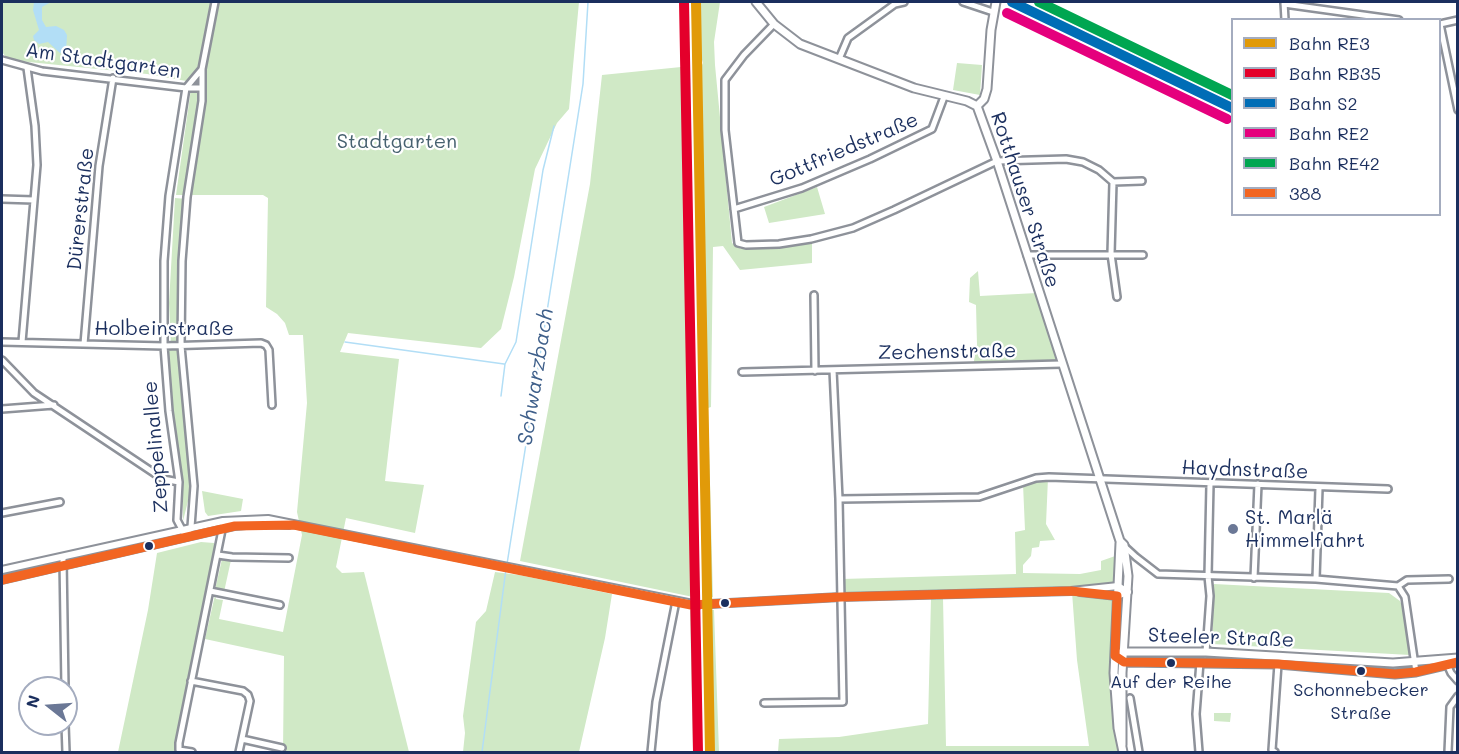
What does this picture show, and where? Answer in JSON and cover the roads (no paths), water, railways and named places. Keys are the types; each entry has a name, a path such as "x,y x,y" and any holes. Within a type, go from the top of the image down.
{"main road":[{"name":"Rotthauser Straße","path":"756,2 774,24 800,44 914,88 967,101 977,106 1122,543 1128,576 1128,592"},
{"path":"977,106 984,99 987,89 993,12 996,2"},
{"name":"Rotthauser Straße","path":"1117,596 1122,543"},
{"path":"1123,749 1124,651 1128,592"},
{"path":"1117,596 1116,711 1123,749"},
{"name":"Steeler Straße","path":"1458,658 1446,662 1416,672 1395,674 1278,664 1124,662 1115,656 1124,651 1206,652 1393,663 1415,662 1446,662 1458,663"}],"street":[{"name":"Zeppelinallee","path":"202,69 186,88 176,144 166,229 163,282 164,346 178,482 177,520 186,537 191,527 194,486 181,346 182,261 184,228 202,101 202,69 215,2"},
{"path":"839,59 848,39 895,4 904,2"},
{"path":"963,2 993,12"},
{"path":"1285,18 1284,3 1385,18"},
{"path":"1441,24 1458,20"},
{"path":"774,24 744,55 725,80 725,130 738,243 746,245 779,244 811,239 853,228 997,161 1066,159 1083,162 1099,170 1113,182 1142,180"},
{"path":"1441,28 1458,110"},
{"name":"Am Stadtgarten","path":"2,60 27,68 186,88 202,88"},
{"path":"22,342 37,165 27,68"},
{"name":"Dürerstraße","path":"84,344 99,166 113,78"},
{"name":"Gottfriedstraße","path":"734,209 802,188 932,129 945,97"},
{"path":"1113,182 1111,254 1117,297"},
{"path":"2,199 34,200"},
{"path":"1027,255 1143,255"},
{"path":"814,295 815,370"},
{"name":"Holbeinstraße","path":"2,342 164,346 261,343 269,350 272,405"},
{"path":"2,360 34,393 163,479 178,482"},
{"name":"Zechenstraße","path":"742,372 1062,364"},
{"path":"764,704 843,702 839,498 833,370"},
{"path":"2,409 55,405"},
{"path":"839,498 979,497 1036,478 1101,480"},
{"name":"Haydnstraße","path":"1101,480 1388,489"},
{"path":"1206,652 1210,596 1208,576 1210,484"},
{"path":"1254,578 1258,484"},
{"path":"1316,579 1319,488"},
{"path":"2,513 60,502"},
{"path":"2,580 191,527 223,521 268,519 698,605"},
{"path":"192,753 179,750 223,521"},
{"path":"2,570 63,562 247,525 294,525"},
{"path":"1122,543 1158,574 1316,579 1398,586 1407,580 1449,579"},
{"path":"218,555 289,558"},
{"path":"63,562 65,676"},
{"path":"710,604 841,597 1071,591 1118,586 1128,592"},
{"path":"1398,586 1405,597 1416,672"},
{"path":"210,591 280,605"},
{"path":"1071,591 1117,596 1128,592"},
{"path":"651,753 656,702 676,601"},
{"path":"1199,753 1196,714 1200,662"},
{"path":"1446,662 1458,681"},
{"path":"1275,753 1272,750 1278,664"},
{"path":"191,681 243,691 248,695 250,701 239,753"},
{"path":"1448,753 1449,707 1458,696"},
{"path":"1130,698 1139,753"},
{"path":"65,736 66,753"},
{"path":"242,739 282,748"}],"water":[{"path":"34,2 51,2 42,7 42,20 46,27 56,26 64,30 67,35 66,52 60,53 48,42 39,44 34,40 33,36 39,30 33,10"}],"waterway":[{"name":"Schwarzbach","path":"507,564 583,84 588,2"},
{"path":"501,396 505,364 516,342 543,170 554,126"},
{"path":"345,342 504,364"},
{"name":"Schwarzbach","path":"482,752 506,569"}],"rail line":[{"name":"RB35","path":"684,2 698,752"},
{"name":"RE3","path":"696,2 710,752"},
{"name":"S2","path":"1012,2 1231,108"},
{"name":"RE42","path":"1039,2 1231,95"},
{"name":"RE2","path":"1007,13 1227,119"}],"place":[{"name":"St. Marlä Himmelfahrt","path":"1233,529"},
{"name":"Auf der Reihe","path":"1171,663"},
{"name":"Schonnebecker Straße","path":"1361,671"}],"park label":[{"name":"Stadtgarten","path":"397,142"}]}
